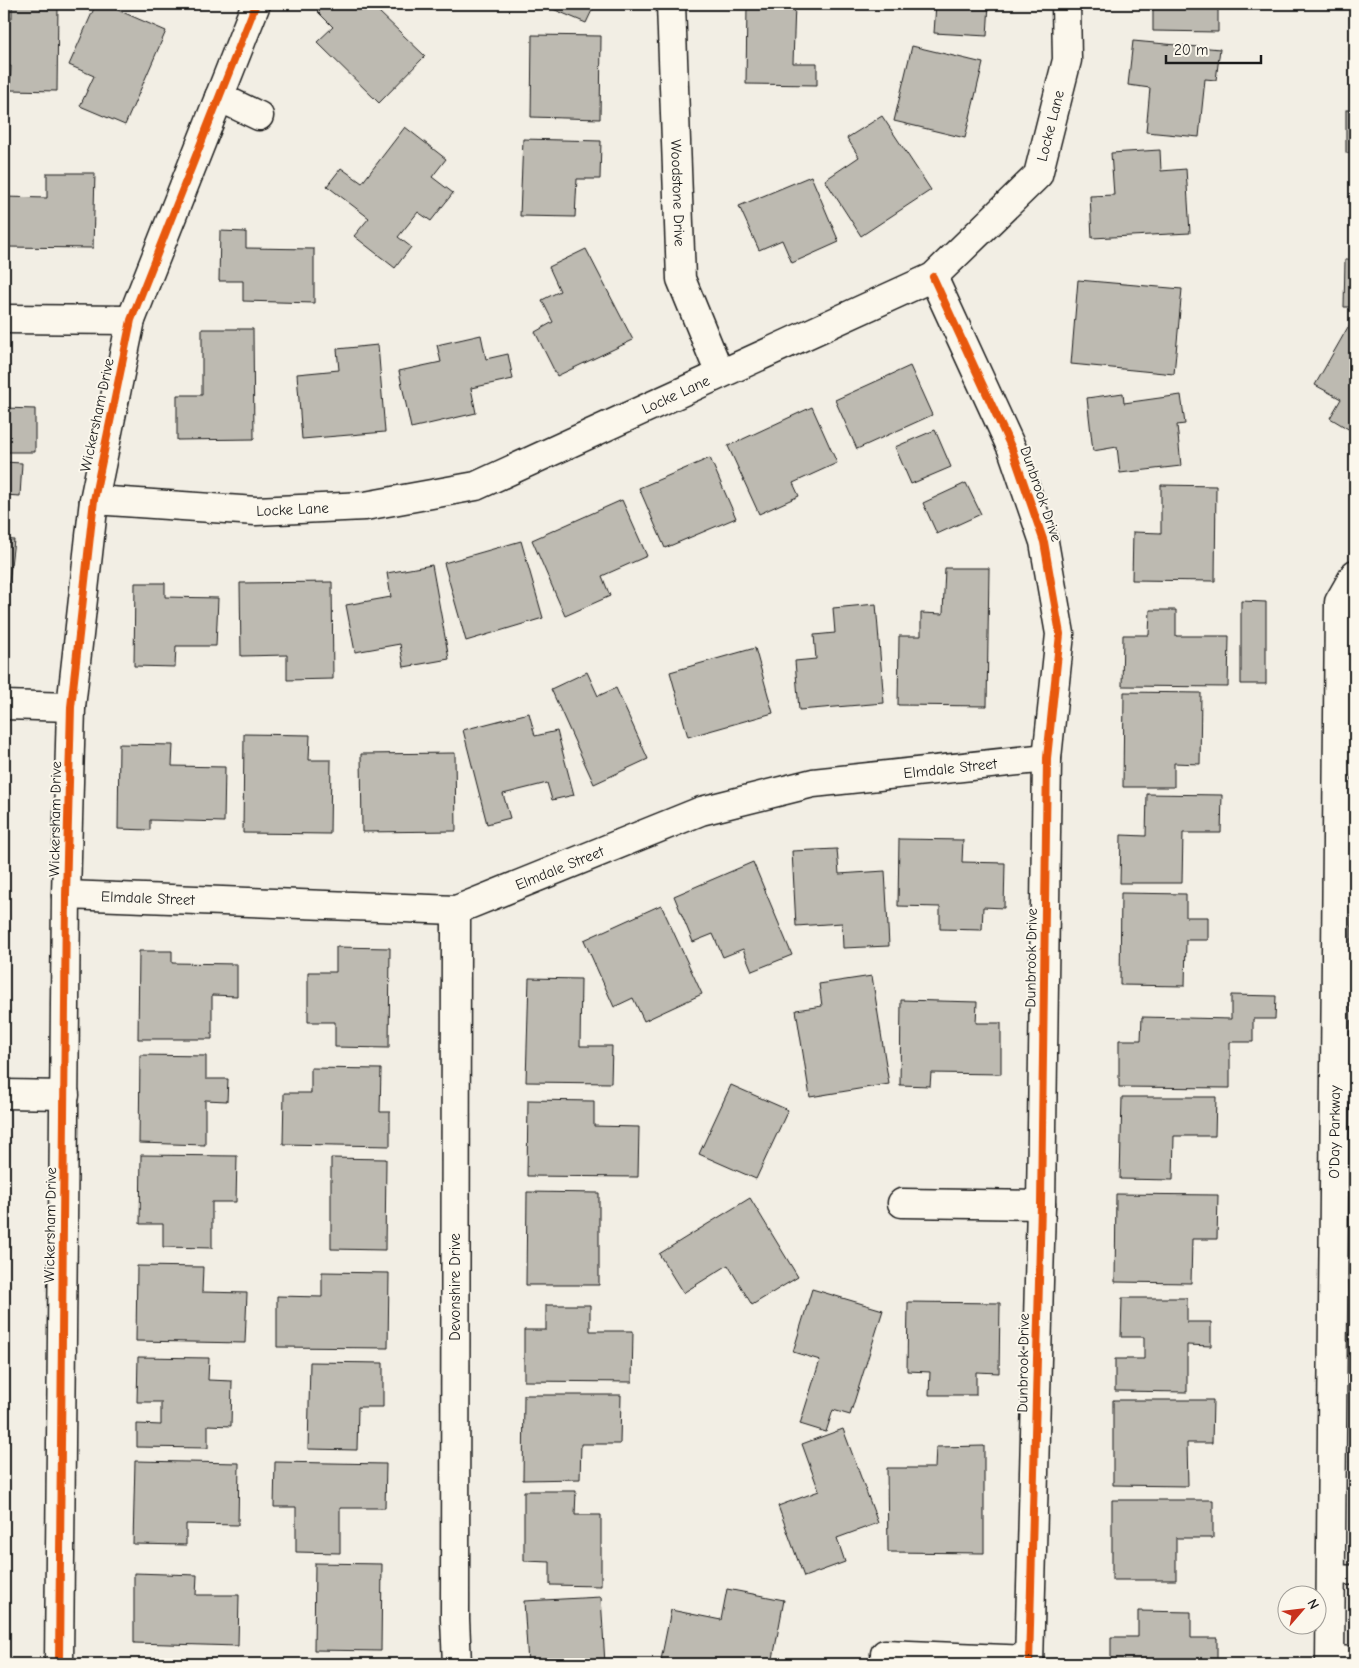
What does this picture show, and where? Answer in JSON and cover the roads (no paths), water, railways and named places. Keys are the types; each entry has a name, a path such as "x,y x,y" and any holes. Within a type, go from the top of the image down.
{"street":[{"name":"Wickersham Drive","path":"59,1664 66,895 71,707 94,500 131,320 256,4"},
{"name":"Woodstone Drive","path":"671,4 681,279 720,374"},
{"name":"Locke Lane","path":"94,500 266,511 365,506 476,486 933,277 1038,174 1067,60 1066,4"},
{"path":"219,97 259,116"},
{"name":"Dunbrook Drive","path":"933,277 1012,449 1044,542 1060,634 1047,758 1041,1205 1029,1662"},
{"path":"4,319 131,320"},
{"name":"O'Day Parkway","path":"1339,1659 1343,1575 1346,904 1339,602 1355,574"},
{"path":"4,705 71,707"},
{"name":"Elmdale Street","path":"66,895 456,910 701,811 813,783 1047,758"},
{"name":"Devonshire Drive","path":"456,910 455,1619 457,1664"},
{"path":"4,1094 64,1095"},
{"path":"902,1203 1041,1205"},
{"path":"885,1654 1029,1662"}]}
